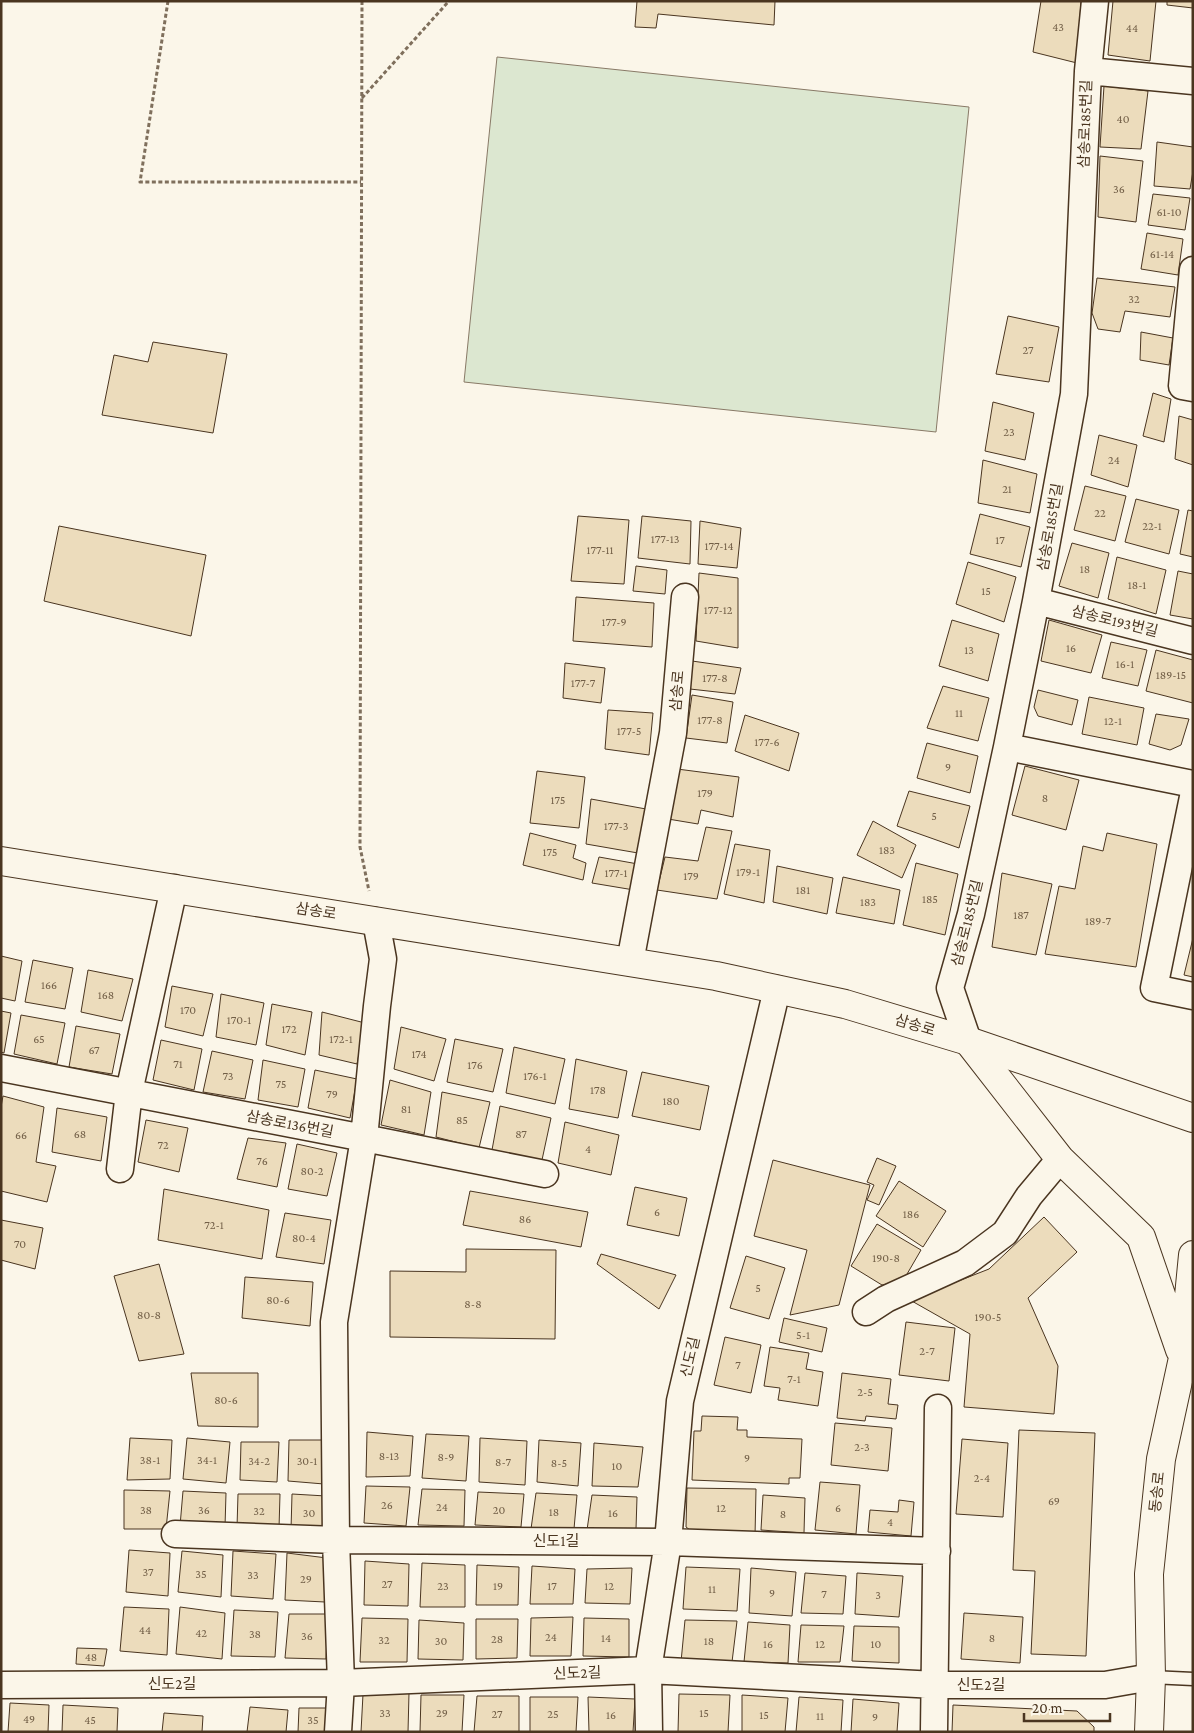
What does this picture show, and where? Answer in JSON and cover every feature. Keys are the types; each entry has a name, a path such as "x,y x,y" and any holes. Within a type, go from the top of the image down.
{"main road":[{"name":"삼송로","path":"1,861 716,976 777,989 844,1004 968,1041 1193,1118"},
{"path":"968,1041 1060,1159 1141,1237 1188,1353"},
{"name":"동송로","path":"1149,1732 1151,1677 1149,1574 1161,1459 1188,1353 1193,1254"}],"street":[{"name":"삼송로185번길","path":"968,1041 950,988 971,914 1007,747 1074,394 1088,72 1095,1"},
{"path":"1088,72 1193,81"},
{"path":"1193,270 1182,386 1193,388"},
{"name":"삼송로","path":"630,962 673,733 685,597"},
{"name":"삼송로193번길","path":"1036,601 1193,641"},
{"path":"1007,747 1193,784"},
{"path":"1193,797 1154,988 1193,996"},
{"path":"120,1168 129,1092 174,888"},
{"path":"338,1732 341,1682 336,1540 334,1322 364,1138 377,1006 384,959 376,921"},
{"name":"신도길","path":"649,1732 648,1670 668,1542 680,1401 777,989"},
{"name":"삼송로136번길","path":"1,1068 545,1174"},
{"path":"866,1312 886,1299 965,1263 1005,1233 1029,1196 1060,1159"},
{"path":"934,1732 938,1408"},
{"name":"신도1길","path":"175,1534 336,1540 668,1542 937,1551"},
{"name":"신도2길","path":"1,1686 341,1682 648,1670 936,1685 1105,1685 1151,1677"}],"lane":[{"path":"1151,1677 1193,1679"}],"path":[{"path":"168,1 140,182 361,182"},
{"path":"362,1 360,847 376,921"},
{"path":"362,98 449,1"}],"green space":[{"path":"497,57 969,107 936,432 464,382"}],"building":[{"path":"637,1 775,1 774,25 658,14 656,28 635,27"},
{"path":"1041,1 1081,1 1077,63 1033,52"},
{"path":"1113,1 1156,1 1150,61 1108,55"},
{"path":"1167,1 1193,1 1193,8 1167,5"},
{"path":"1104,86 1148,91 1141,149 1100,147"},
{"path":"1157,142 1193,147 1193,171 1190,189 1154,186"},
{"path":"1100,156 1143,161 1136,222 1098,217"},
{"path":"1153,194 1190,198 1185,230 1148,225"},
{"path":"1147,233 1183,239 1178,275 1141,269"},
{"path":"1097,278 1175,287 1170,317 1125,311 1120,332 1098,329 1092,313"},
{"path":"1008,316 1059,327 1049,382 996,374"},
{"path":"1141,332 1173,338 1169,365 1140,360"},
{"path":"153,342 227,354 213,433 102,415 114,355 148,362"},
{"path":"1153,393 1171,399 1164,442 1143,436"},
{"path":"993,402 1034,413 1025,460 985,451"},
{"path":"1179,416 1193,420 1193,465 1175,459"},
{"path":"1099,435 1137,445 1128,487 1091,475"},
{"path":"983,460 1037,474 1030,513 978,503"},
{"path":"1085,486 1126,496 1115,541 1074,530"},
{"path":"1136,499 1179,510 1169,554 1125,542"},
{"path":"1188,510 1193,511 1193,557 1180,554"},
{"path":"980,514 1030,527 1021,567 970,554"},
{"path":"578,516 629,520 624,584 571,581"},
{"path":"642,516 691,521 690,564 638,558"},
{"path":"700,521 741,528 737,568 698,564"},
{"path":"59,526 206,555 191,636 44,601"},
{"path":"1072,543 1109,553 1098,598 1059,586"},
{"path":"1117,557 1166,570 1156,614 1108,599"},
{"path":"968,562 1016,577 1004,622 956,604"},
{"path":"636,566 667,570 665,594 633,591"},
{"path":"1178,571 1193,574 1193,619 1170,615"},
{"path":"699,573 738,578 738,648 696,641"},
{"path":"576,597 654,603 652,647 573,641"},
{"path":"952,620 999,634 988,681 939,666"},
{"path":"1049,620 1102,635 1091,673 1041,661"},
{"path":"1111,642 1147,650 1138,686 1102,678"},
{"path":"1156,650 1193,660 1193,703 1146,691"},
{"path":"692,661 741,668 735,694 690,689"},
{"path":"565,663 605,668 601,703 563,698"},
{"path":"943,686 989,698 978,741 927,728"},
{"path":"1038,690 1078,700 1072,725 1038,716 1034,707"},
{"path":"692,695 733,702 727,743 686,738"},
{"path":"1089,697 1144,708 1137,745 1082,734"},
{"path":"608,710 653,713 649,755 605,749"},
{"path":"1156,714 1189,719 1181,745 1170,750 1149,744"},
{"path":"745,715 799,733 789,771 735,751"},
{"path":"927,743 978,756 970,793 917,778"},
{"path":"1025,766 1079,780 1066,830 1012,815"},
{"path":"677,769 739,777 733,817 701,810 698,824 668,819"},
{"path":"537,771 585,777 579,828 530,823"},
{"path":"909,791 970,806 959,848 897,826"},
{"path":"591,799 646,809 638,853 586,844"},
{"path":"873,821 916,845 902,878 857,855"},
{"path":"706,827 732,831 717,899 657,890 665,857 698,861"},
{"path":"530,833 576,845 573,858 586,863 583,880 523,865"},
{"path":"1107,833 1157,844 1136,967 1045,954 1059,886 1075,889 1083,846 1103,851"},
{"path":"735,844 770,850 764,903 724,894"},
{"path":"599,857 638,864 634,890 592,883"},
{"path":"916,863 958,874 945,935 903,925"},
{"path":"777,866 833,878 827,914 773,902"},
{"path":"1002,873 1052,884 1036,955 992,947"},
{"path":"843,877 900,890 894,924 836,913"},
{"path":"1193,938 1193,977 1184,975"},
{"path":"1,956 22,961 15,1001 1,998"},
{"path":"33,960 73,968 65,1009 25,1002"},
{"path":"88,970 133,979 122,1021 81,1012"},
{"path":"172,986 213,994 203,1036 165,1027"},
{"path":"221,994 264,1003 256,1045 216,1037"},
{"path":"272,1004 312,1012 305,1055 266,1045"},
{"path":"1,1011 11,1013 4,1053 1,1052"},
{"path":"322,1012 365,1023 357,1064 319,1055"},
{"path":"21,1015 65,1023 57,1064 14,1054"},
{"path":"76,1026 120,1034 112,1074 69,1067"},
{"path":"401,1027 446,1039 434,1081 394,1069"},
{"path":"455,1039 503,1049 493,1092 447,1082"},
{"path":"161,1040 202,1049 194,1090 153,1080"},
{"path":"514,1047 565,1059 555,1104 506,1093"},
{"path":"212,1051 253,1060 245,1099 203,1092"},
{"path":"576,1059 627,1071 618,1118 569,1109"},
{"path":"263,1060 305,1069 298,1107 258,1100"},
{"path":"315,1070 357,1079 350,1118 308,1108"},
{"path":"642,1072 709,1086 700,1130 632,1116"},
{"path":"390,1080 431,1092 424,1135 381,1125"},
{"path":"442,1092 490,1102 479,1148 436,1137"},
{"path":"3,1096 44,1107 36,1162 56,1166 47,1202 1,1191 1,1107"},
{"path":"500,1106 551,1118 542,1160 492,1150"},
{"path":"57,1108 107,1117 101,1161 52,1152"},
{"path":"146,1120 188,1128 179,1172 138,1162"},
{"path":"565,1122 619,1135 611,1175 558,1163"},
{"path":"248,1138 286,1143 277,1187 237,1179"},
{"path":"297,1144 337,1153 327,1196 288,1189"},
{"path":"877,1158 896,1166 879,1205 867,1200 874,1185 867,1182"},
{"path":"773,1160 870,1185 839,1305 790,1315 807,1250 754,1236"},
{"path":"899,1181 946,1211 923,1247 876,1216"},
{"path":"635,1187 687,1198 679,1236 627,1225"},
{"path":"164,1189 269,1210 262,1259 158,1240"},
{"path":"470,1191 588,1212 581,1247 463,1225"},
{"path":"285,1213 331,1220 324,1264 276,1257"},
{"path":"1044,1217 1077,1252 1028,1298 1058,1366 1054,1414 964,1407 970,1334 910,1300 989,1269"},
{"path":"1,1220 43,1228 35,1269 1,1260"},
{"path":"877,1224 921,1250 903,1281 882,1285 851,1266"},
{"path":"466,1249 556,1250 555,1339 390,1337 390,1271 466,1272"},
{"path":"601,1254 676,1275 659,1309 597,1264"},
{"path":"746,1256 785,1268 769,1319 730,1308"},
{"path":"159,1264 184,1354 139,1361 114,1276"},
{"path":"245,1277 313,1282 310,1326 242,1318"},
{"path":"784,1318 827,1328 822,1352 779,1342"},
{"path":"906,1322 955,1328 949,1381 899,1375"},
{"path":"725,1337 761,1345 751,1393 714,1385"},
{"path":"770,1347 809,1353 806,1369 823,1372 818,1406 778,1400 780,1388 764,1386"},
{"path":"191,1373 258,1373 258,1427 198,1426"},
{"path":"842,1373 891,1379 888,1404 898,1405 896,1419 866,1416 865,1421 837,1418"},
{"path":"702,1416 738,1417 737,1430 747,1430 747,1437 802,1439 800,1478 789,1478 789,1484 692,1480 694,1431 701,1431"},
{"path":"835,1423 892,1428 888,1471 831,1465"},
{"path":"1019,1430 1095,1433 1086,1656 1031,1654 1035,1571 1013,1570"},
{"path":"367,1432 413,1436 410,1476 366,1477"},
{"path":"426,1434 469,1436 466,1481 422,1478"},
{"path":"130,1438 172,1440 170,1479 127,1480"},
{"path":"187,1438 230,1442 226,1483 183,1479"},
{"path":"480,1438 527,1441 525,1485 479,1482"},
{"path":"962,1439 1008,1443 1003,1517 956,1514"},
{"path":"289,1440 327,1440 324,1484 288,1481"},
{"path":"539,1440 581,1443 578,1486 537,1482"},
{"path":"241,1442 279,1442 277,1482 240,1480"},
{"path":"594,1443 643,1447 638,1487 592,1486"},
{"path":"820,1482 860,1485 856,1534 815,1530"},
{"path":"366,1486 410,1487 406,1526 364,1523"},
{"path":"687,1488 756,1489 755,1537 698,1536 686,1527"},
{"path":"422,1489 465,1490 464,1526 418,1525"},
{"path":"124,1490 170,1491 166,1529 124,1529"},
{"path":"183,1491 226,1493 225,1527 180,1526"},
{"path":"478,1492 524,1494 521,1527 475,1525"},
{"path":"536,1493 577,1495 574,1529 531,1529"},
{"path":"238,1494 280,1494 279,1529 237,1528"},
{"path":"292,1494 326,1496 327,1532 291,1530"},
{"path":"592,1495 637,1497 636,1529 587,1530"},
{"path":"763,1495 805,1498 804,1533 761,1530"},
{"path":"899,1500 914,1502 911,1536 868,1532 870,1510 898,1512"},
{"path":"129,1550 170,1553 168,1596 126,1592"},
{"path":"182,1551 223,1555 221,1597 178,1592"},
{"path":"233,1551 276,1554 273,1599 231,1596"},
{"path":"287,1553 327,1558 325,1602 285,1600"},
{"path":"365,1561 409,1564 408,1606 364,1605"},
{"path":"422,1563 465,1565 465,1607 420,1607"},
{"path":"477,1565 519,1567 518,1605 476,1605"},
{"path":"532,1566 575,1569 573,1604 530,1604"},
{"path":"686,1567 740,1569 737,1611 683,1609"},
{"path":"632,1568 630,1604 585,1603 587,1569"},
{"path":"751,1568 796,1572 792,1616 749,1613"},
{"path":"805,1573 846,1576 843,1614 801,1613"},
{"path":"857,1573 903,1576 899,1617 855,1614"},
{"path":"124,1607 169,1609 167,1655 120,1651"},
{"path":"180,1607 225,1613 222,1659 176,1654"},
{"path":"234,1610 278,1612 275,1657 231,1656"},
{"path":"964,1613 1023,1617 1020,1663 961,1659"},
{"path":"289,1614 328,1614 326,1659 285,1658"},
{"path":"573,1617 571,1656 530,1656 531,1618"},
{"path":"362,1618 408,1619 407,1662 360,1662"},
{"path":"584,1618 629,1619 629,1657 583,1656"},
{"path":"476,1619 518,1619 517,1658 476,1659"},
{"path":"419,1620 464,1623 463,1660 418,1659"},
{"path":"685,1620 737,1621 732,1662 681,1662"},
{"path":"748,1622 790,1625 788,1663 744,1662"},
{"path":"801,1625 844,1626 840,1662 798,1662"},
{"path":"854,1626 899,1627 899,1663 852,1661"},
{"path":"77,1648 107,1649 104,1666 76,1664"},
{"path":"409,1693 408,1732 361,1732 363,1694"},
{"path":"679,1694 730,1695 728,1732 678,1732"},
{"path":"421,1695 464,1695 462,1732 420,1732"},
{"path":"742,1695 788,1698 785,1732 742,1732"},
{"path":"477,1696 519,1696 519,1732 474,1732"},
{"path":"530,1697 578,1697 576,1732 530,1732"},
{"path":"588,1697 635,1699 633,1732 589,1732"},
{"path":"799,1697 843,1700 841,1732 796,1732"},
{"path":"853,1699 899,1703 897,1732 851,1732"},
{"path":"10,1703 49,1705 48,1732 8,1732"},
{"path":"63,1705 118,1708 117,1732 62,1732"},
{"path":"953,1705 1077,1711 1094,1727 1094,1732 952,1732"},
{"path":"250,1707 288,1710 286,1732 247,1732"},
{"path":"299,1708 329,1708 327,1732 298,1732"},
{"path":"164,1713 203,1716 202,1732 162,1732"}]}
